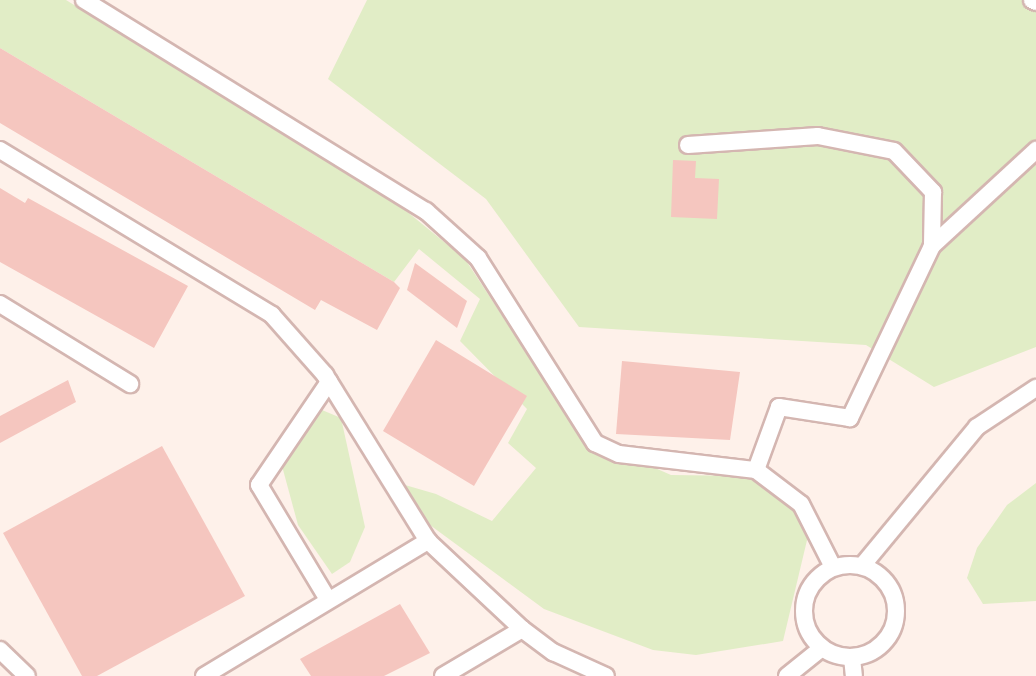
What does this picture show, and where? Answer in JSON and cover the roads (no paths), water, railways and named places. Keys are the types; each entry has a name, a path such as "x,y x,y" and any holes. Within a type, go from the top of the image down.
{"lane":[{"path":"84,0 426,211 478,258 595,443 618,454 756,470 801,504 833,567"},
{"path":"688,145 818,136 894,151 933,192 932,246"},
{"path":"0,150 272,315 329,382 428,541 522,629 553,652 606,676"},
{"path":"756,470 779,407 849,418 932,246 1036,150"},
{"path":"0,304 130,384"},
{"path":"327,598 259,485 329,382"},
{"path":"862,566 977,427 1036,388"},
{"path":"204,676 327,598 428,541"},
{"path":"862,566 886,581 896,616 889,636 879,647 852,657 822,648 806,626 805,598 811,585 833,567 862,566"},
{"path":"443,676 522,629"},
{"path":"787,676 822,648"},
{"path":"0,650 27,676"},
{"path":"852,657 854,676"}]}
